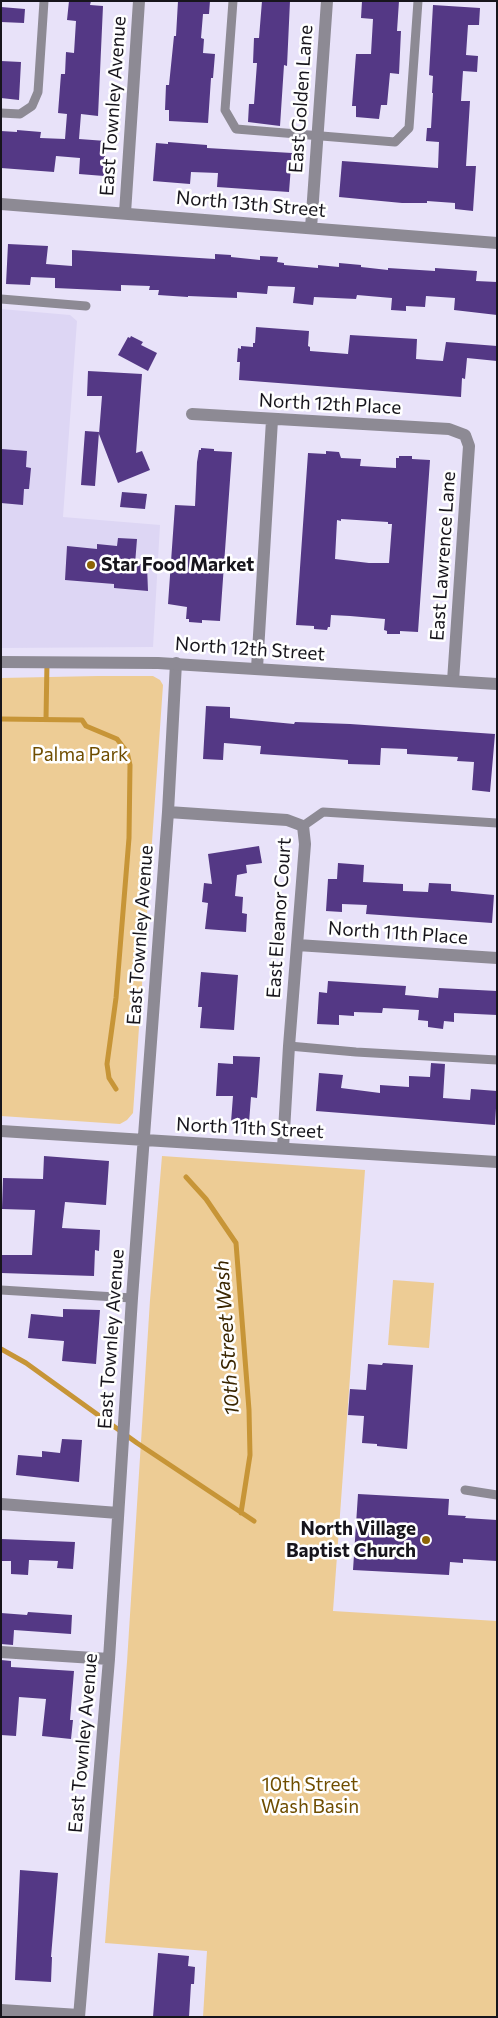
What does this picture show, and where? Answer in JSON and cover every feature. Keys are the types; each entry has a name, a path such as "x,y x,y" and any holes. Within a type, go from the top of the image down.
{"street":[{"name":"East Townley Avenue","path":"125,213 139,1"},
{"name":"East Golden Lane","path":"311,228 327,1"},
{"name":"North 13th Street","path":"1,204 497,242"},
{"name":"North 12th Place","path":"192,414 449,430 465,435"},
{"path":"257,668 272,420"},
{"name":"East Lawrence Lane","path":"453,681 469,446 465,435"},
{"name":"North 12th Street","path":"1,662 176,663 497,684"},
{"name":"East Townley Avenue","path":"79,2016 109,1659 132,1298 168,812 176,663"},
{"name":"East Eleanor Court","path":"168,812 287,820 303,826 305,844 283,1148"},
{"name":"North 11th Place","path":"297,945 497,958"},
{"name":"North 11th Street","path":"1,1131 497,1162"},
{"path":"1,1504 118,1513"},
{"path":"1,1652 109,1659"},
{"path":"1,2010 79,2016"}],"lane":[{"path":"1,113 20,114 32,106 38,92 44,1"},
{"path":"233,1 225,110 236,129 395,142 409,128 418,1"},
{"path":"1,299 86,306"},
{"path":"303,826 324,812 497,823"},
{"path":"289,1046 497,1060"},
{"path":"1,1290 132,1298"},
{"path":"466,1490 497,1495"}],"shaded area":[{"path":"1,309 70,315 77,321 63,517 160,525 153,647 1,648"}],"green space":[{"name":"Palma Park","path":"153,676 160,680 163,685 133,1113 120,1124 1,1116 1,678"},
{"name":"10th Street Wash Basin","path":"162,1156 365,1170 333,1611 497,1621 497,2017 203,2017 207,1951 105,1943 127,1662 150,1300"},
{"path":"393,1280 434,1283 429,1348 388,1345"}],"building":[{"path":"69,1 91,1 90,5 103,6 98,116 81,114 79,139 106,141 104,176 79,174 80,158 56,156 54,172 1,168 1,131 41,132 40,138 65,139 67,114 58,113 61,74 65,74 66,52 74,53 76,21 67,20"},
{"path":"178,1 210,1 209,14 203,14 201,38 204,39 203,53 215,54 213,78 211,78 208,123 169,121 169,110 165,110 166,85 169,85 174,36 176,36"},
{"path":"262,1 290,1 287,66 284,65 280,126 248,122 249,104 254,104 257,63 253,63 254,38 259,38"},
{"path":"362,1 399,1 397,31 401,31 399,74 390,73 387,105 381,105 379,119 356,117 356,106 352,106 356,54 371,54 373,19 361,18"},
{"path":"433,5 480,8 479,25 468,25 466,55 478,56 477,72 463,71 461,101 470,101 466,166 476,166 473,211 455,209 455,203 427,201 427,203 402,203 339,197 342,161 438,168 439,142 426,141 427,128 431,128 433,93 433,76 429,75"},
{"path":"1,7 25,9 24,23 1,22"},
{"path":"1,61 21,62 19,100 1,98"},
{"path":"168,142 207,145 207,148 292,153 289,192 217,187 218,173 191,172 190,184 153,181 156,143 168,144"},
{"path":"8,244 48,246 46,264 72,266 72,250 215,259 215,254 260,260 260,256 278,257 277,262 284,263 284,265 318,268 318,265 339,267 339,263 388,270 388,268 435,271 435,268 477,271 476,281 497,282 497,315 454,310 455,298 426,296 425,307 406,306 406,311 391,310 392,298 357,295 356,299 314,297 313,305 293,303 295,287 268,286 267,294 237,292 237,298 158,295 159,290 149,290 150,286 121,285 121,291 55,288 55,278 31,277 30,285 6,284"},
{"path":"256,327 309,331 308,346 310,351 348,354 350,335 417,339 416,359 428,360 443,361 446,342 497,346 497,361 467,358 465,379 462,378 461,397 239,380 240,362 237,362 238,348 241,349 241,346 253,347"},
{"path":"131,336 143,342 141,345 157,353 148,371 118,355 128,337 130,338"},
{"path":"88,371 142,374 136,453 142,451 150,470 118,483 99,434 102,396 87,396"},
{"path":"85,431 99,432 95,486 81,485"},
{"path":"201,448 232,452 220,621 202,620 202,623 189,622 189,619 186,619 187,607 168,604 175,505 195,506 197,462"},
{"path":"1,449 27,451 26,467 31,468 29,489 24,489 23,505 1,503"},
{"path":"326,451 339,452 341,458 361,459 360,466 396,468 396,458 399,458 399,456 412,456 412,459 430,460 418,632 400,631 400,634 387,634 387,631 384,630 385,619 350,616 331,615 330,627 327,630 314,629 314,626 296,625 308,453 326,454","holes":["337,520 388,522 388,524 392,524 389,563 335,559"]},
{"path":"122,492 147,494 145,509 120,507"},
{"path":"118,538 137,539 135,564 145,564 147,566 148,591 114,588 114,584 65,580 67,546 97,549 97,544 117,546"},
{"path":"206,706 230,707 230,718 294,724 295,722 350,724 495,734 490,792 472,790 474,762 457,761 458,757 407,754 407,749 381,748 380,765 348,764 348,760 260,754 261,746 224,743 223,760 203,759"},
{"path":"259,846 262,863 246,865 247,873 237,875 235,896 243,897 242,913 247,914 246,932 205,929 208,903 202,902 204,883 212,884 208,854"},
{"path":"338,863 364,865 363,882 403,884 403,891 428,892 429,883 451,884 451,891 494,895 492,923 366,914 367,905 342,904 342,912 326,911 328,879 337,879"},
{"path":"201,972 238,975 234,1030 200,1028 202,1007 198,1007"},
{"path":"328,981 406,986 405,995 438,998 439,988 497,991 497,1015 454,1013 454,1022 444,1021 443,1029 428,1027 428,1021 418,1020 419,1010 383,1008 382,1013 354,1012 354,1016 339,1015 339,1025 317,1024 319,992 327,993"},
{"path":"233,1056 260,1057 257,1098 251,1097 249,1123 231,1122 233,1096 216,1096 218,1063 233,1064"},
{"path":"431,1063 445,1064 443,1098 470,1100 471,1089 497,1091 495,1125 316,1111 319,1073 343,1075 341,1088 380,1093 380,1085 409,1087 409,1076 430,1077"},
{"path":"44,1156 109,1161 106,1205 65,1202 62,1228 100,1230 99,1251 95,1250 94,1276 1,1273 1,1255 32,1255 35,1210 2,1209 3,1178 43,1179"},
{"path":"63,1309 100,1310 96,1364 62,1361 64,1341 28,1338 31,1314 63,1317"},
{"path":"383,1363 413,1365 407,1449 362,1443 364,1416 348,1415 350,1389 366,1390 368,1364 382,1365"},
{"path":"62,1439 82,1440 79,1482 16,1475 18,1455 42,1457 42,1451 60,1453"},
{"name":"North Village Baptist Church","path":"358,1494 449,1499 448,1515 497,1520 497,1561 463,1559 463,1563 450,1562 449,1575 353,1570"},
{"path":"1,1539 75,1542 73,1569 57,1568 58,1561 29,1560 28,1575 11,1574 11,1561 1,1561"},
{"path":"28,1612 72,1615 71,1634 14,1630 13,1645 1,1644 1,1613 27,1615"},
{"path":"1,1660 11,1661 11,1667 74,1671 70,1720 73,1720 71,1739 42,1736 46,1699 19,1697 16,1736 1,1735"},
{"path":"20,1870 58,1873 51,1957 51,1982 15,1980"},
{"path":"158,1953 189,1956 188,1966 195,1967 194,1984 191,1984 189,2017 153,2017"}],"waterway":[{"path":"46,719 47,662"},
{"path":"1,719 82,720 86,726 117,739 127,752 130,765 129,838 116,998 107,1064 109,1078 116,1089"},
{"name":"10th Street Wash","path":"186,1177 206,1199 236,1243 249,1410 250,1455 241,1513"},
{"name":"10th Street Wash","path":"1,1349 26,1363 137,1443 254,1521"}],"place":[{"name":"Star Food Market","path":"91,565"},
{"name":"North Village Baptist Church","path":"426,1540"}]}
